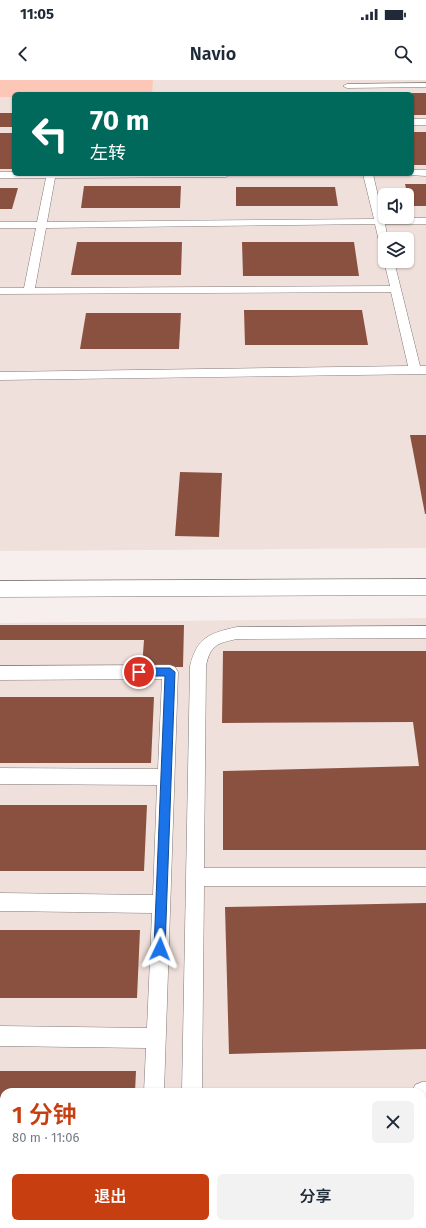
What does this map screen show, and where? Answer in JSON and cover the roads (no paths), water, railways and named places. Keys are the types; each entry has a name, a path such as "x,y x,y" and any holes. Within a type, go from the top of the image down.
{"street":[{"path":"0,589 426,587"}],"lane":[{"path":"347,87 426,85"},
{"path":"414,122 426,122"},
{"path":"414,173 426,173"},
{"path":"0,175 12,175"},
{"path":"29,291 50,176"},
{"path":"368,176 378,217"},
{"path":"0,224 378,221"},
{"path":"414,221 426,221"},
{"path":"0,376 420,370 395,289 390,268"},
{"path":"0,291 395,289"},
{"path":"192,1088 198,666 200,652 208,642 220,636 237,634 426,632"},
{"path":"0,673 170,672 154,1088"},
{"path":"0,776 166,777"},
{"path":"195,877 426,877"},
{"path":"0,902 161,904"},
{"path":"0,1036 156,1038"}]}
